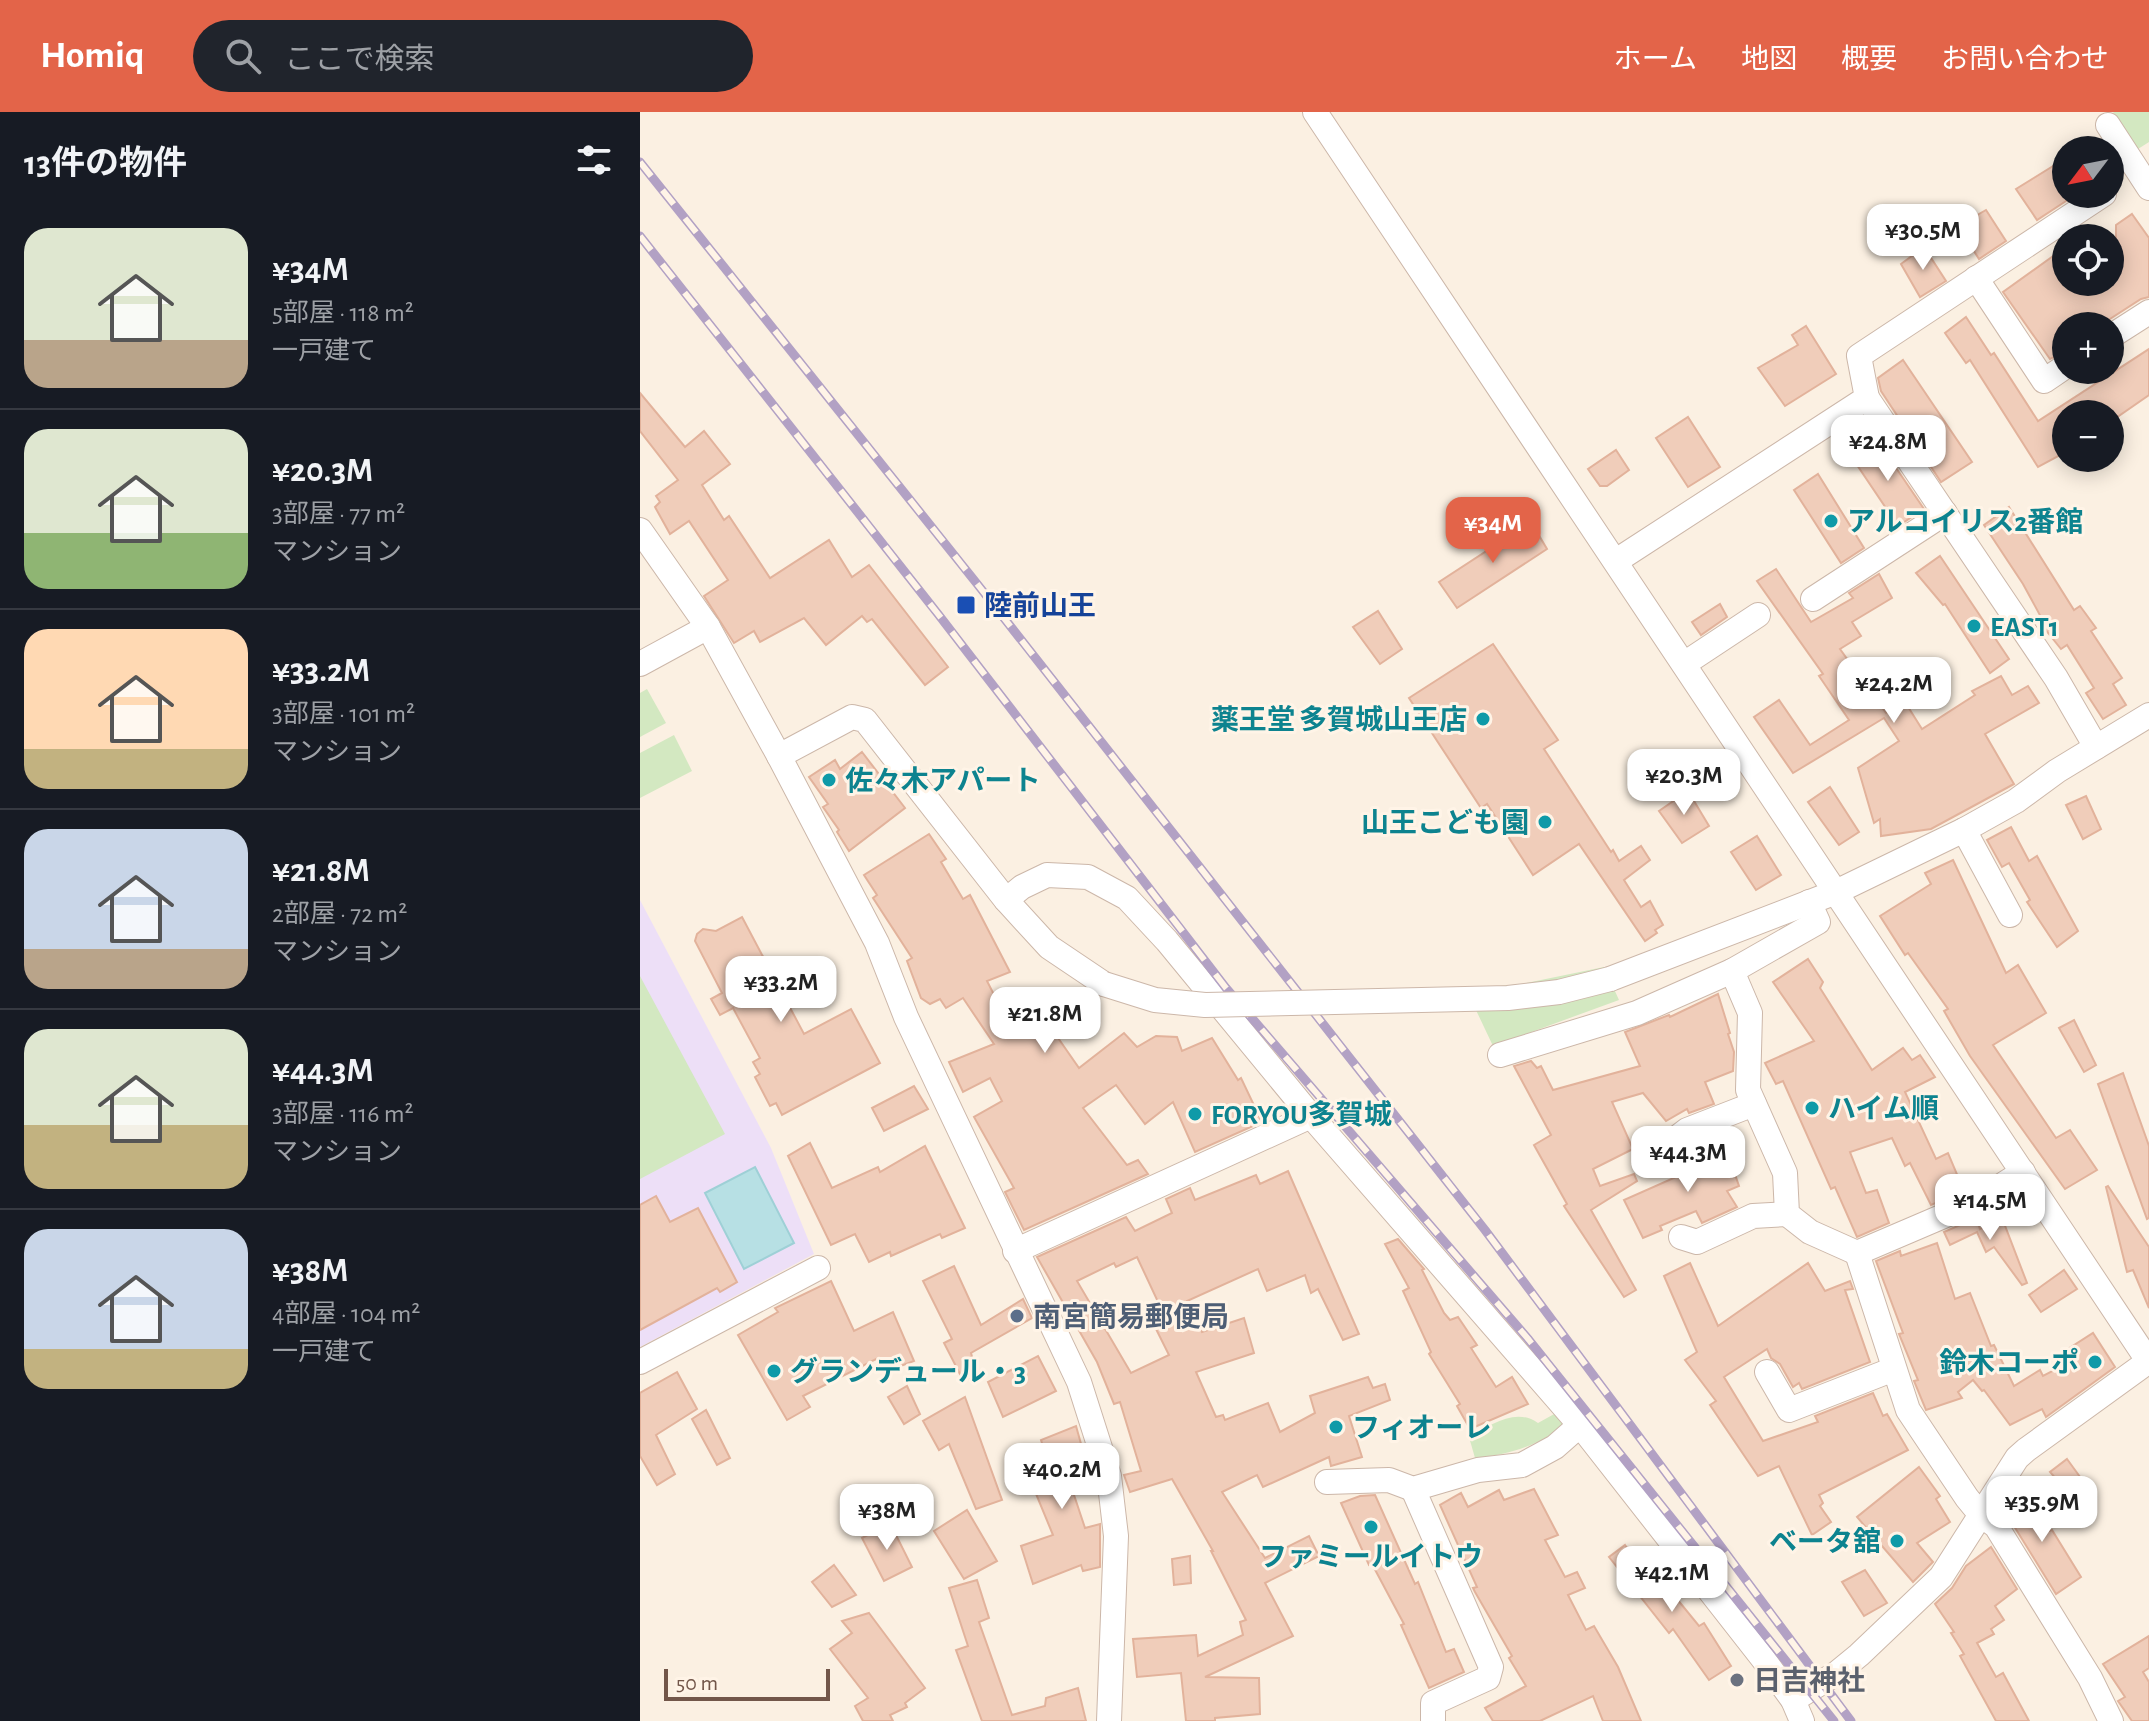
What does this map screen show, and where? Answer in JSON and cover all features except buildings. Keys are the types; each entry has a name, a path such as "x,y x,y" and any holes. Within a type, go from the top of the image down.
{"street":[{"path":"1006,900 1022,887 1047,875 1088,877 1127,898 1167,941 1311,1116 1580,1425 1764,1660 1797,1710 1941,1577 2017,1458 2149,1361 1315,112"},
{"path":"2108,125 2144,180 2124,186"},
{"path":"2083,208 1859,356 1867,398 2056,678 2096,747"},
{"path":"1976,278 2044,381 2052,376"},
{"path":"2124,328 2149,312"},
{"path":"1616,561 1867,398"},
{"path":"1813,599 1945,513"},
{"path":"640,530 708,627 877,943 906,1017 1079,1382 1109,1476 1116,1536 1109,1721"},
{"path":"1684,664 1758,615"},
{"path":"640,664 708,627"},
{"path":"779,756 852,717 865,720 1006,900 1049,947 1104,984 1155,1000 1205,1005 1508,998 1559,992 1610,979 1836,892 1964,830 2016,801 2057,771 2149,715"},
{"path":"1964,830 2010,915"},
{"path":"1500,1055 1637,1013 1732,971 1818,922 1809,902"},
{"path":"1732,971 1750,1013 1748,1090 1785,1173 1787,1214"},
{"path":"1645,1162 1687,1130 1754,1104"},
{"path":"1015,1251 1311,1116"},
{"path":"1681,1237 1697,1242 1753,1216 1787,1214 1810,1232 1857,1253 1974,1203 2023,1172"},
{"path":"1857,1253 1908,1410 1967,1498 1981,1515 1996,1526 2090,1678 2111,1721"},
{"path":"640,1362 818,1268"},
{"path":"1767,1372 1789,1410 1894,1369"},
{"path":"1327,1482 1389,1480 1413,1489 1478,1470 1522,1465 1555,1447 1580,1425"},
{"path":"1413,1489 1491,1667 1488,1678 1433,1703 1433,1721"}],"shaded area":[{"path":"640,900 771,1148 814,1254 640,1347"}],"green space":[{"path":"2113,112 2149,112 2149,142 2138,149"},
{"path":"647,689 666,723 640,737 640,693"},
{"path":"674,735 692,771 640,798 640,753"},
{"path":"1604,967 1619,1000 1493,1046 1466,989 1522,984"},
{"path":"640,976 725,1134 640,1179"},
{"path":"1556,1413 1567,1424 1546,1438 1512,1451 1475,1458 1469,1437 1512,1417 1538,1423"}],"water":[{"path":"755,1167 794,1243 744,1269 705,1193"}],"railway":[{"path":"640,162 978,585 1485,1230 1851,1721"},
{"path":"640,236 938,614 1226,988 1529,1340 1834,1721"}],"place":[{"name":"アルコイリス2番館","path":"1831,521"},
{"name":"陸前山王","path":"966,605"},
{"name":"EAST1","path":"1974,626"},
{"name":"薬王堂 多賀城山王店","path":"1483,719"},
{"name":"佐々木アパート","path":"829,780"},
{"name":"山王こども園","path":"1545,822"},
{"name":"ハイム順","path":"1812,1108"},
{"name":"FORYOU多賀城","path":"1195,1114"},
{"name":"南宮簡易郵便局","path":"1017,1316"},
{"name":"鈴木コーポ","path":"2095,1362"},
{"name":"グランデュール・3","path":"774,1371"},
{"name":"フィオーレ","path":"1336,1427"},
{"name":"ファミールイトウ","path":"1371,1527"},
{"name":"ベータ舘","path":"1897,1541"},
{"name":"日吉神社","path":"1737,1680"}]}
